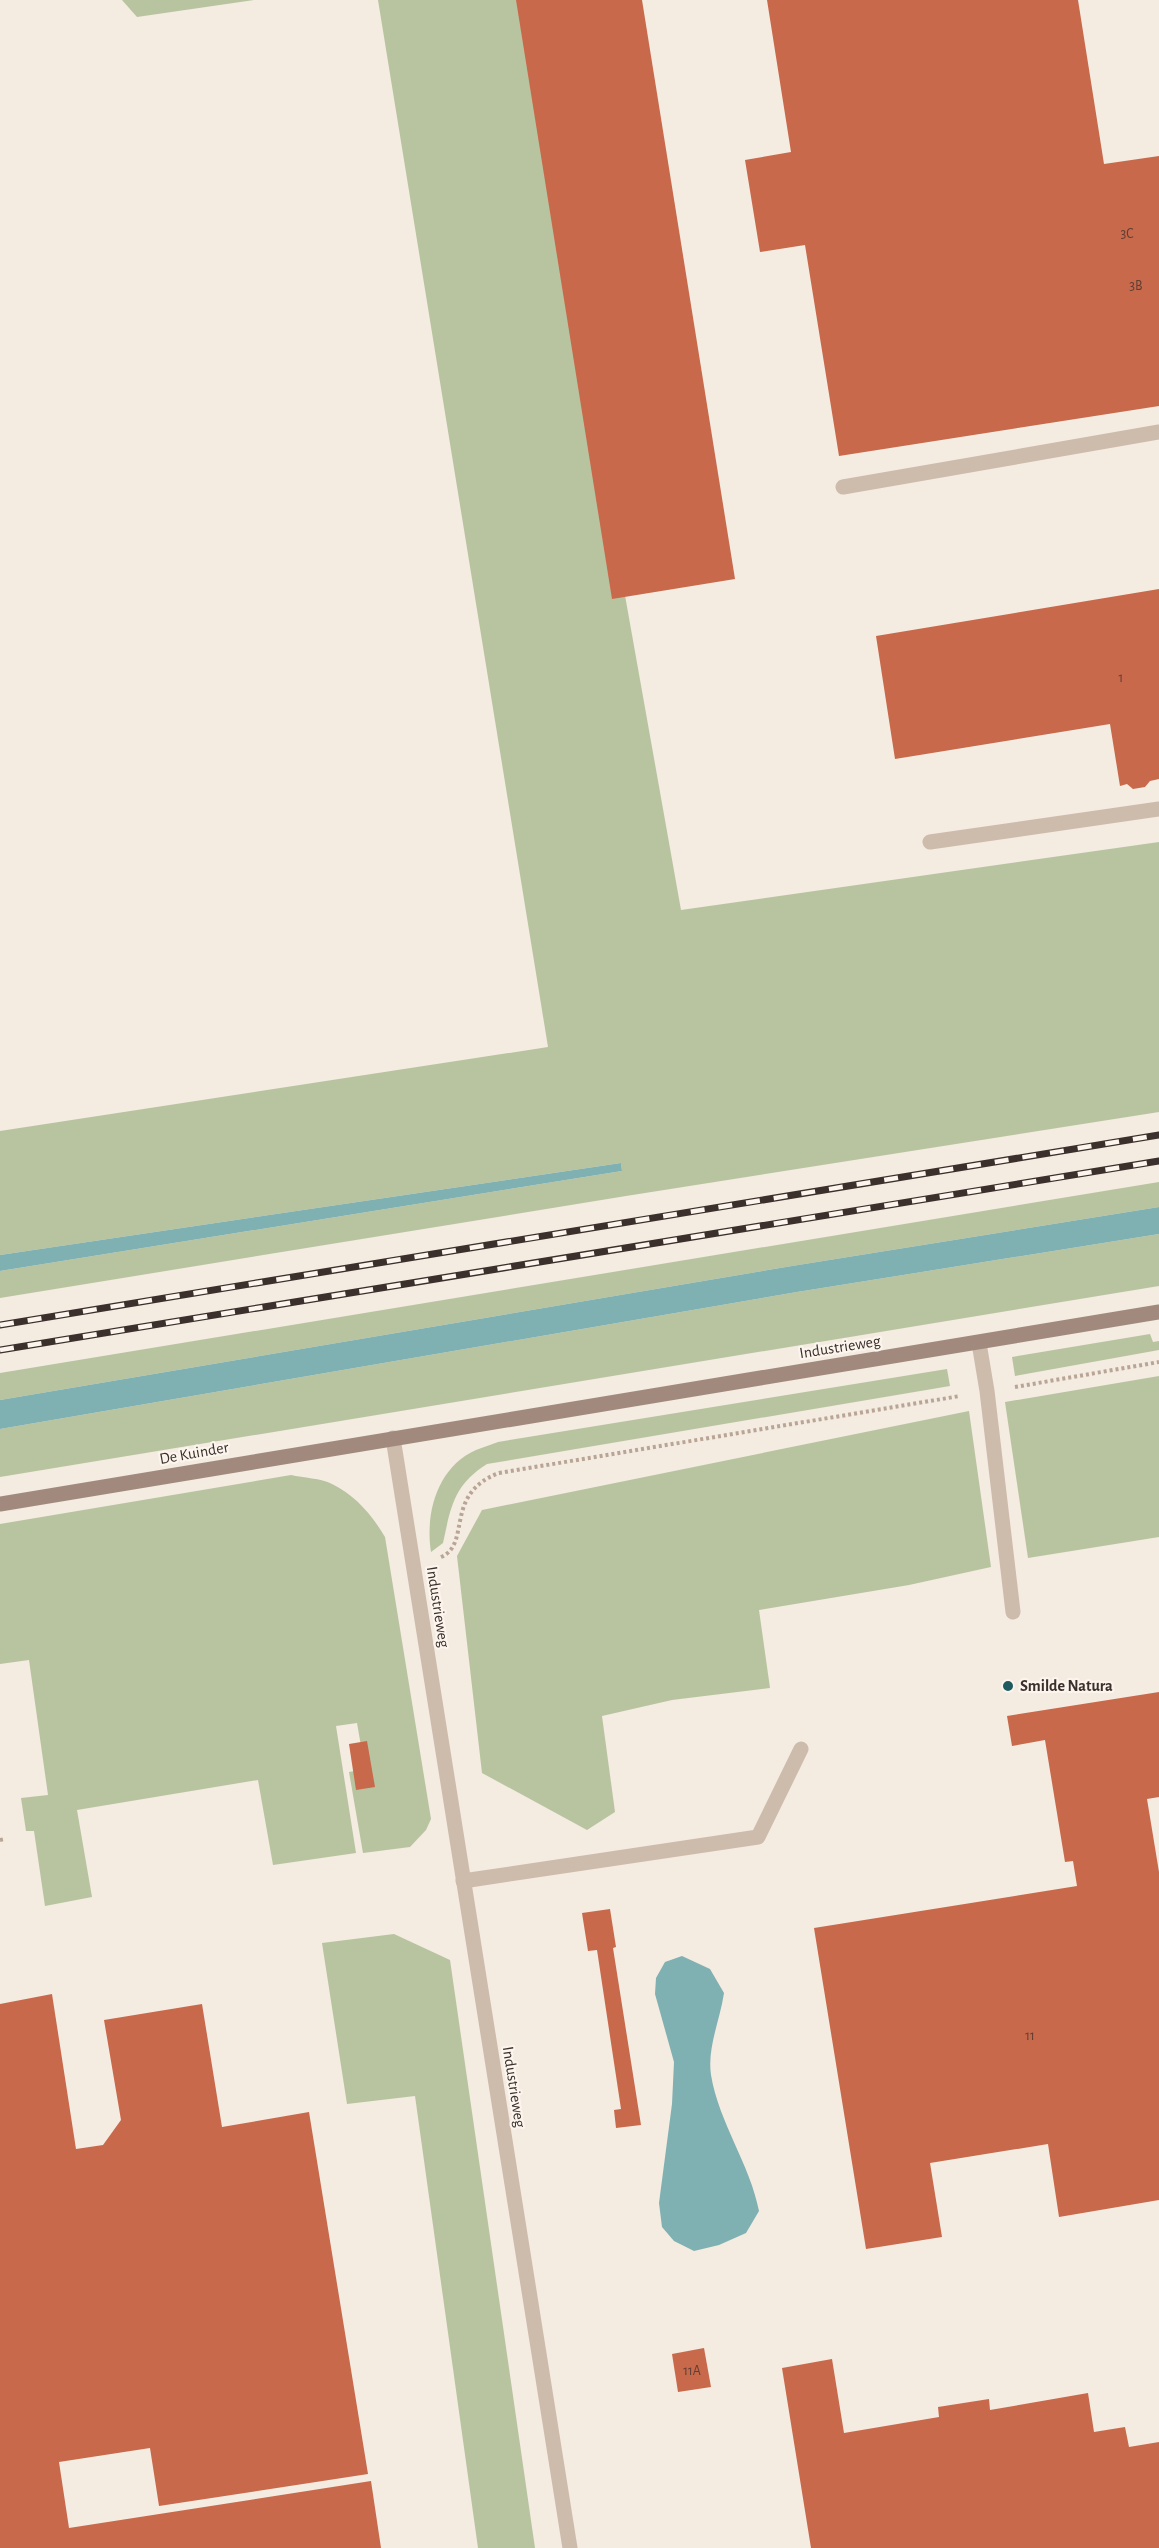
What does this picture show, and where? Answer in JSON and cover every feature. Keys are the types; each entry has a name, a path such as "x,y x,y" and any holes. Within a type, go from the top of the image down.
{"main road":[{"name":"Industrieweg","path":"393,1438 1159,1312"},
{"name":"De Kuinder","path":"0,1504 393,1438"}],"street":[{"path":"843,487 1159,432"},
{"path":"930,842 1159,809"},
{"path":"980,1343 1013,1612"},
{"name":"Industrieweg","path":"393,1438 570,2548"},
{"path":"463,1881 758,1837 801,1749"}],"path":[{"path":"432,1560 447,1554 452,1548 458,1536 459,1517 468,1495 487,1477 499,1473 1159,1362"}],"green space":[{"path":"122,0 254,0 137,17"},
{"path":"378,0 519,0 681,910 1159,842 1159,1112 0,1298 0,1271 622,1171 621,1163 0,1255 0,1131 548,1047"},
{"path":"1159,1182 1159,1207 792,1266 0,1400 0,1373"},
{"path":"1159,1234 1159,1286 0,1477 0,1429 797,1292"},
{"path":"1150,1334 1153,1342 1159,1341 1159,1350 1015,1376 1012,1357"},
{"path":"947,1369 950,1386 487,1464 467,1480 461,1488 452,1507 443,1543 431,1552 432,1508 443,1480 463,1458 476,1450 498,1442"},
{"path":"1159,1376 1159,1537 1028,1558 1005,1402"},
{"path":"969,1411 991,1567 909,1585 759,1610 770,1688 672,1700 602,1716 615,1812 587,1830 482,1773 457,1556 482,1510"},
{"path":"291,1475 323,1480 348,1494 362,1506 385,1537 431,1819 426,1830 410,1847 363,1853 349,1772 365,1769 357,1723 336,1726 356,1853 273,1865 258,1780 77,1810 92,1897 45,1906 34,1831 26,1831 21,1798 48,1795 29,1660 0,1664 0,1524"},
{"path":"394,1934 450,1960 535,2548 478,2548 415,2096 347,2104 322,1943"}],"water":[{"path":"621,1163 622,1171 0,1271 0,1255"},
{"path":"1159,1207 1159,1234 797,1292 0,1429 0,1400 792,1266"},
{"path":"682,1956 710,1969 724,1993 712,2044 711,2075 721,2110 749,2177 759,2211 746,2233 719,2245 694,2251 674,2241 662,2227 659,2203 672,2104 674,2062 655,1994 656,1978 665,1962"}],"building":[{"path":"516,0 642,0 735,579 612,599"},
{"path":"767,0 1078,0 1104,164 1159,156 1159,406 839,456 805,245 760,252 745,160 791,152"},
{"path":"1159,589 1159,779 1150,781 1145,787 1133,789 1127,784 1120,786 1110,724 895,759 876,636"},
{"path":"1159,1692 1159,1797 1147,1799 1159,1872 1159,2200 1059,2217 1048,2144 930,2163 942,2237 866,2249 814,1928 1077,1886 1073,1861 1065,1862 1045,1740 1012,1746 1007,1716"},
{"path":"367,1741 375,1787 356,1790 349,1744"},
{"path":"610,1909 616,1947 613,1948 641,2125 616,2128 614,2110 621,2109 597,1950 588,1951 582,1913"},
{"path":"52,1994 76,2149 103,2145 121,2120 104,2020 202,2004 222,2127 309,2112 368,2474 159,2506 150,2448 59,2462 69,2528 371,2481 381,2548 0,2548 0,2004"},
{"path":"704,2348 711,2387 678,2392 672,2354"},
{"path":"832,2359 844,2433 939,2417 938,2407 989,2399 990,2410 1088,2393 1094,2432 1125,2427 1129,2447 1159,2442 1159,2548 811,2548 782,2368"}],"railway":[{"path":"0,1325 1159,1135"},
{"path":"0,1350 1159,1161"}],"place":[{"name":"Smilde Natura","path":"1008,1686"}]}
